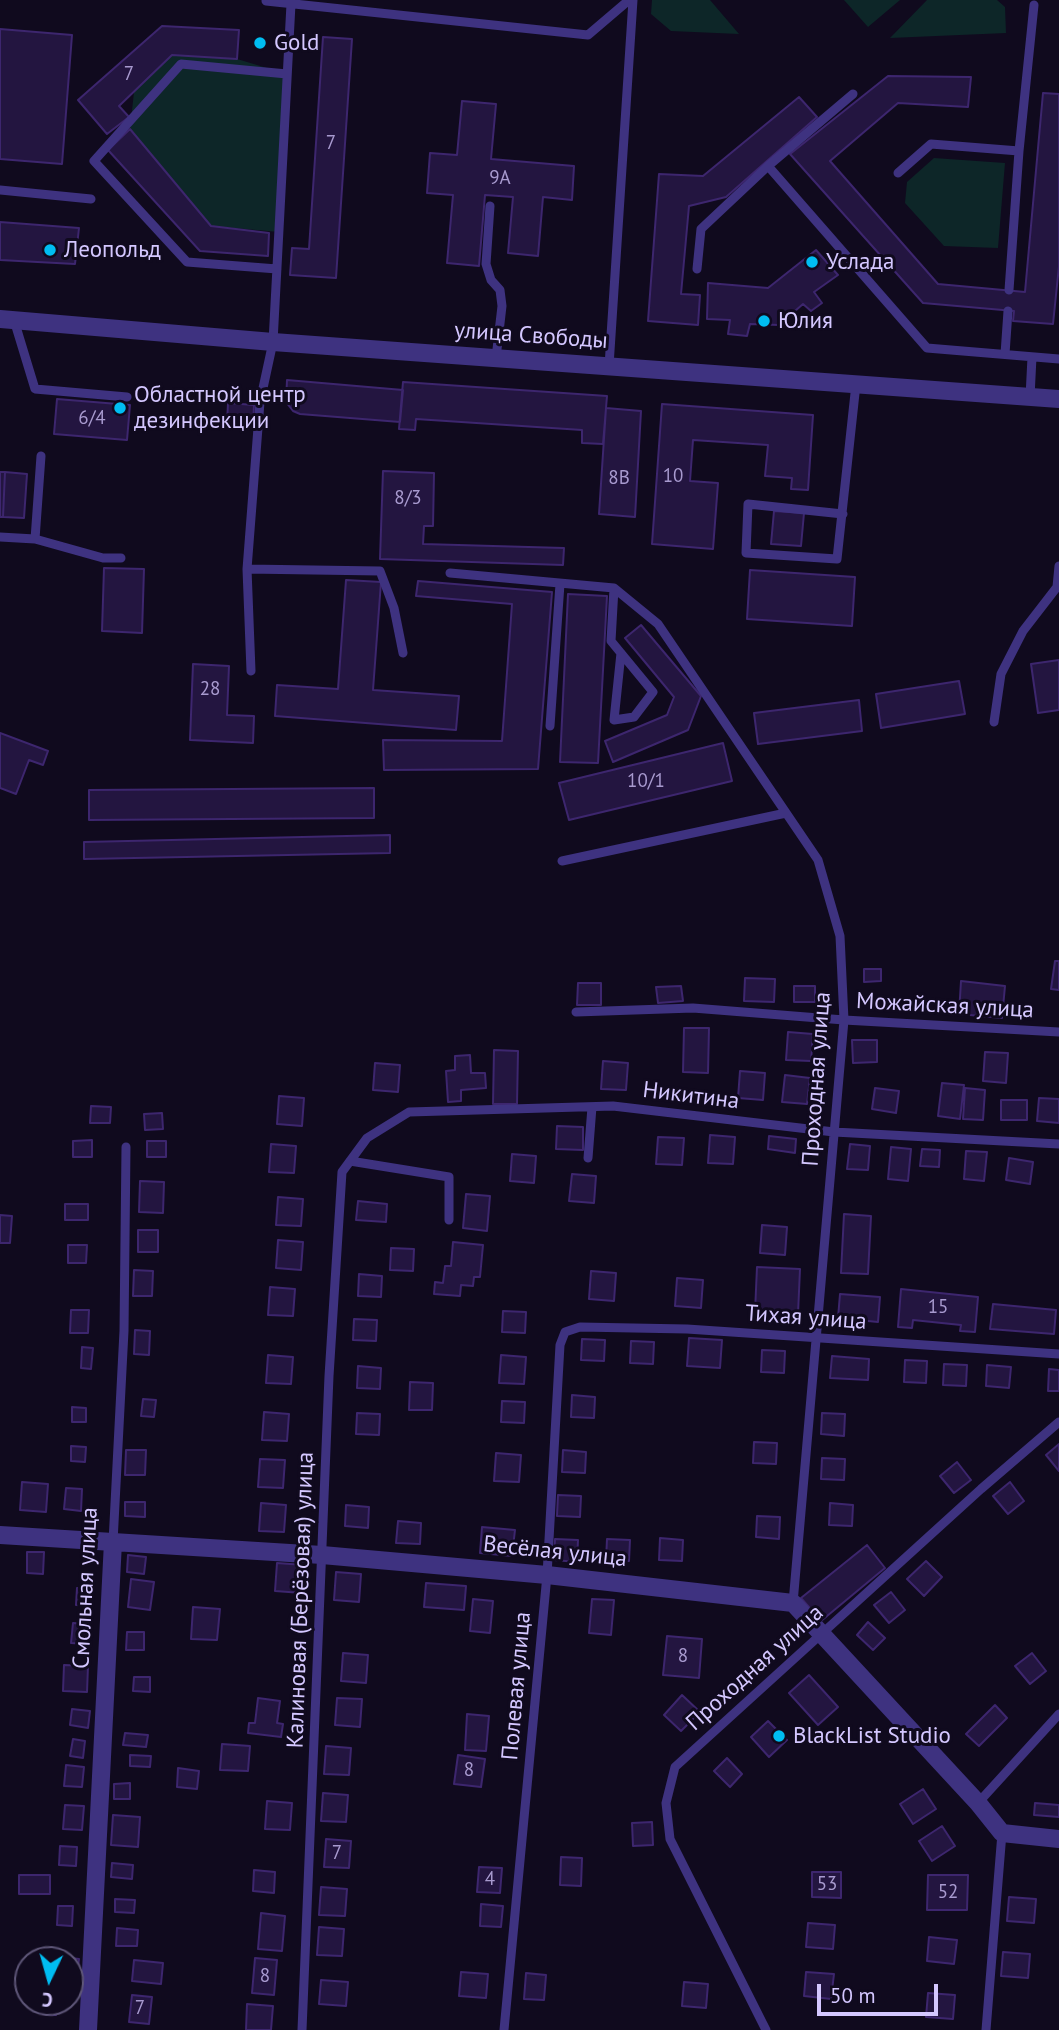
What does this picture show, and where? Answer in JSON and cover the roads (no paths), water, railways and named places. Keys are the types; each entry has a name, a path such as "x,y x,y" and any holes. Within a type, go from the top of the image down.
{"street":[{"name":"улица Свободы","path":"7,319 273,342 1059,399"},
{"name":"Весёлая улица","path":"0,1535 322,1555 547,1575 793,1603"},
{"name":"Смольная улица","path":"88,2030 113,1542"},
{"path":"793,1603 978,1803 1002,1833 1059,1839"}],"lane":[{"path":"266,1 588,35 631,0"},
{"path":"609,366 631,0"},
{"path":"251,671 247,569 260,402 273,342 291,4"},
{"path":"1009,290 1019,151 1034,5"},
{"path":"277,269 187,262 94,161 181,64 287,74"},
{"path":"697,269 701,229 768,166 853,94"},
{"path":"898,173 932,144 1019,151"},
{"path":"768,166 927,348 1059,359"},
{"path":"0,190 91,199"},
{"path":"490,206 486,264 491,280 500,290 502,306 496,358"},
{"path":"1005,354 1008,311"},
{"path":"7,319 35,389 127,397"},
{"path":"1030,397 1032,357"},
{"path":"844,514 748,504 746,553 837,559 844,514 856,384"},
{"path":"34,539 41,456"},
{"path":"0,537 34,539 103,558 121,558"},
{"path":"994,722 1001,674 1023,631 1057,587 1059,566"},
{"path":"247,569 380,572 394,608 403,653"},
{"path":"450,573 614,588 611,641 621,653 653,692 634,717 614,720 621,653"},
{"path":"550,726 560,584"},
{"name":"Проходная улица","path":"614,588 658,624 818,860 840,936 844,1020 793,1603"},
{"path":"562,861 786,813"},
{"name":"Можайская улица","path":"576,1012 693,1008 1059,1032"},
{"name":"Никитина","path":"342,1172 368,1138 409,1112 613,1106 834,1132 1059,1144"},
{"path":"588,1158 592,1107"},
{"name":"Смольная улица","path":"113,1542 124,1331 126,1147"},
{"path":"351,1161 449,1177 449,1220"},
{"name":"Калиновая (Берёзовая) улица","path":"302,2030 328,1376 342,1172"},
{"name":"Тихая улица","path":"560,1345 565,1332 580,1327 687,1329 1059,1353"},
{"name":"Полевая улица","path":"504,2030 547,1575 560,1345"},
{"name":"Проходная улица","path":"766,2030 670,1839 666,1803 675,1767 1059,1422"},
{"path":"978,1803 1059,1714"},
{"path":"986,2030 1002,1833"}],"place":[{"name":"Gold","path":"260,43"},
{"name":"Леопольд","path":"50,250"},
{"name":"Услада","path":"812,262"},
{"name":"Юлия","path":"764,321"},
{"name":"Областной центр дезинфекции","path":"120,408"},
{"name":"BlackList Studio","path":"779,1736"}]}
